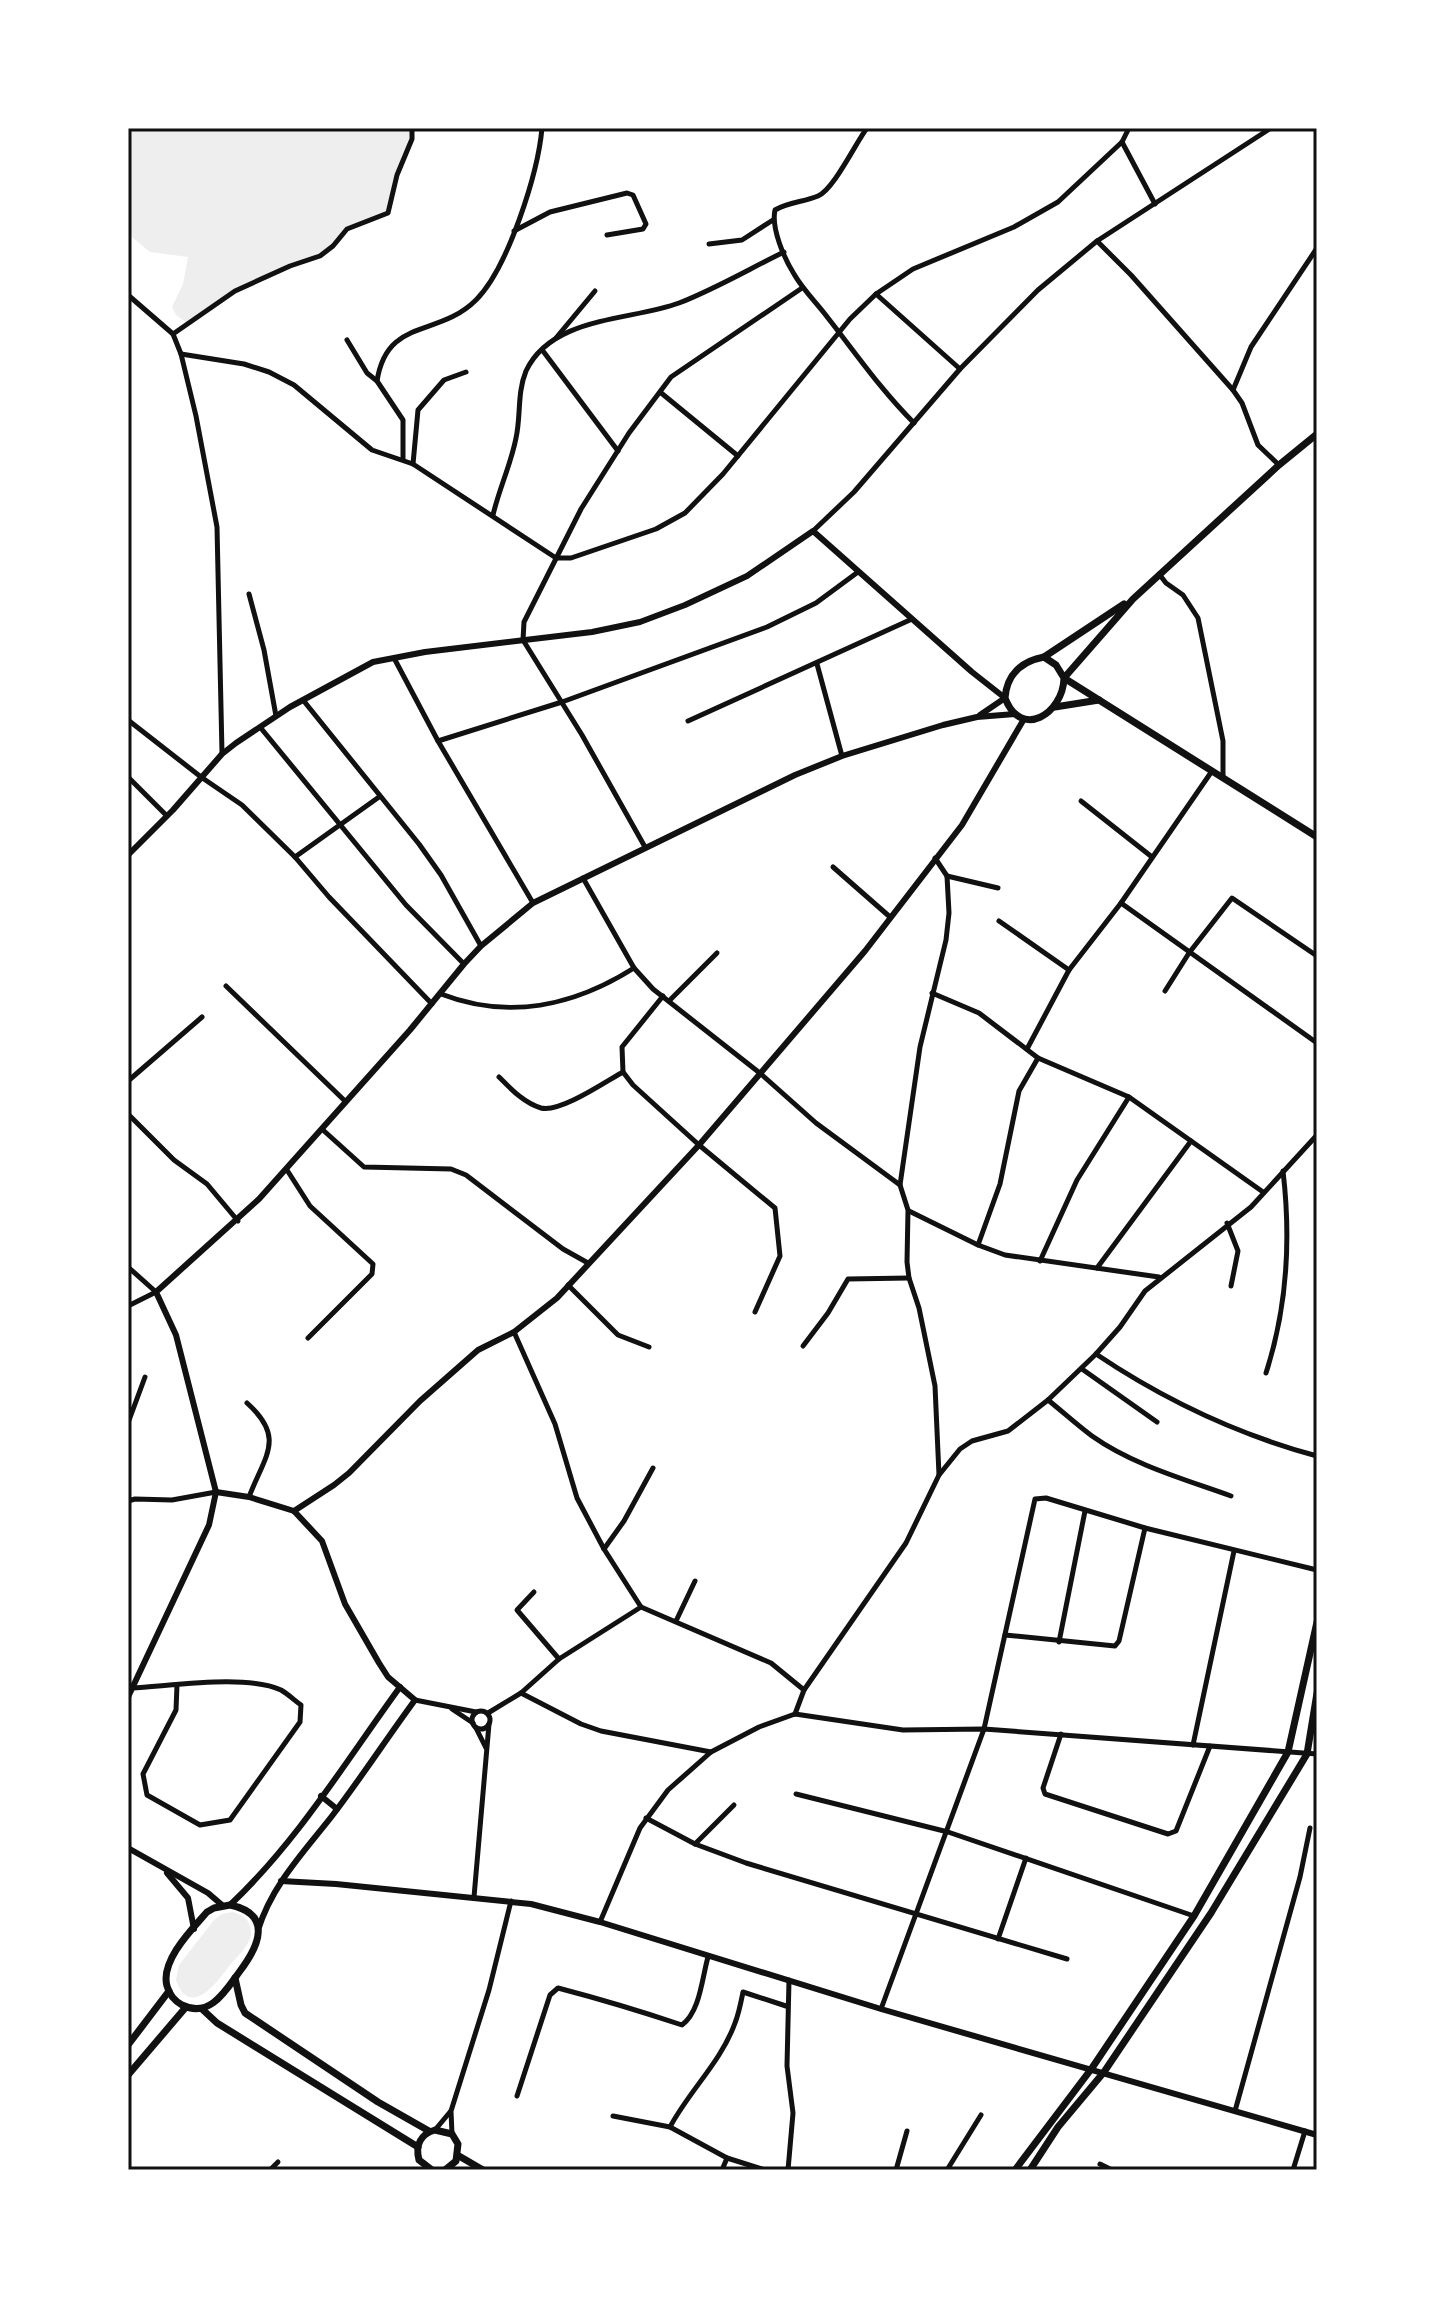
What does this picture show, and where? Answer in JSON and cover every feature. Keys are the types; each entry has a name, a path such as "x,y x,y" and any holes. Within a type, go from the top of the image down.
{"main road":[{"path":"1133,599 1044,657 1025,663 1012,674 1005,698 1015,714 1024,719 1041,717 1055,707 1063,692 1064,678 1133,599 1317,434"},
{"path":"1044,657 1056,665 1064,678 1317,837"},
{"path":"1055,707 1099,700"},
{"path":"1015,2170 1092,2068 1194,1916 1288,1752 1317,1622"},
{"path":"1030,2170 1058,2127 1104,2072 1211,1913 1307,1754 1317,1693"},
{"path":"226,1905 245,1910 251,1915 258,1930 257,1946 217,2001 202,2009 186,2007 169,1991 167,1967 207,1912 226,1905"},
{"path":"235,1978 245,2013 378,2102 432,2130 452,2134 458,2144 459,2156 448,2170"},
{"path":"128,2045 169,1991"},
{"path":"128,2075 186,2007"},
{"path":"202,2009 217,2023 418,2147"},
{"path":"432,2130 422,2138 418,2147 423,2168 432,2170"},
{"path":"459,2156 483,2170"}],"street":[{"path":"173,334 235,291 320,256 347,229 388,213 397,175 412,139 412,128"},
{"path":"377,381 380,363 387,349 397,340 447,319 476,300 491,281 513,231 536,160 542,128"},
{"path":"867,128 830,185 820,195 785,204 775,210 773,220 791,270 802,288 884,393 914,423"},
{"path":"181,354 244,364 294,385 372,450 413,464 556,558 571,558 656,529 685,513 738,456 850,319 876,294 913,269 1014,227 1058,202 1122,142 1129,128"},
{"path":"129,853 222,754 276,716 373,662 592,632 640,622 747,576 813,531 854,492 960,369 1027,300 1097,241 1271,128"},
{"path":"1122,142 1155,204"},
{"path":"513,231 550,212 627,193 633,195 646,224 643,229 607,235"},
{"path":"709,244 742,240 773,220"},
{"path":"1097,241 1233,390 1242,403 1258,445 1279,465"},
{"path":"1233,390 1251,347 1317,248"},
{"path":"552,342 578,328 681,302 784,252"},
{"path":"645,847 523,640 524,622 581,509 660,392 683,367 802,288"},
{"path":"493,515 517,436 523,380 532,362 595,291"},
{"path":"876,294 960,369"},
{"path":"128,295 173,334 196,416 217,527 222,754"},
{"path":"347,340 367,373 377,381 403,420 403,459"},
{"path":"543,351 618,451"},
{"path":"413,464 418,410 444,380 466,372"},
{"path":"660,392 738,456"},
{"path":"813,531 1005,698 977,717"},
{"path":"438,741 562,702 767,627 816,603 858,572"},
{"path":"1159,574 1183,595 1198,618 1223,741 1223,777"},
{"path":"249,594 264,650 276,716"},
{"path":"688,721 913,618"},
{"path":"394,658 438,741 533,903"},
{"path":"817,664 842,756"},
{"path":"303,700 419,844 441,875 481,946"},
{"path":"128,1306 156,1292 238,1221 323,1130 464,964 533,903 795,775 842,756 977,717 1015,714"},
{"path":"294,1511 349,1473 420,1401 478,1350 514,1332 535,1317 699,1145 865,951 934,857 962,825 1024,719"},
{"path":"128,720 242,805 295,857 432,1004"},
{"path":"260,727 406,905 464,964"},
{"path":"1027,1049 1069,970 1121,903 1213,770"},
{"path":"128,777 167,816"},
{"path":"295,857 379,797"},
{"path":"1081,801 1152,857"},
{"path":"934,857 947,876 949,913 946,940 932,993 909,1110 900,1185 908,1210 909,1278 919,1308 935,1386 939,1475"},
{"path":"833,867 890,917"},
{"path":"947,876 998,888"},
{"path":"583,877 634,968 663,996 761,1074 816,1123 900,1185"},
{"path":"1165,991 1189,953 1232,898 1317,956"},
{"path":"1121,903 1317,1043"},
{"path":"999,921 1069,970"},
{"path":"669,1001 717,953"},
{"path":"441,994 457,1000 496,1006 557,1004 612,982 634,968"},
{"path":"226,986 346,1102"},
{"path":"932,993 979,1013 1038,1058 1129,1097 1263,1192"},
{"path":"663,996 622,1047 623,1072 633,1085 699,1145 775,1208 780,1256 755,1312"},
{"path":"128,1081 202,1017"},
{"path":"978,1245 1000,1184 1019,1091 1038,1058"},
{"path":"499,1077 520,1097 542,1108 551,1108 583,1095 623,1072"},
{"path":"1040,1261 1077,1180 1129,1097"},
{"path":"128,1114 174,1160 207,1184 238,1221"},
{"path":"323,1130 364,1167 451,1169 466,1175 563,1249 588,1263"},
{"path":"795,1714 804,1690 906,1543 939,1475 960,1449 972,1441 1008,1431 1048,1400 1096,1354 1145,1291 1251,1207 1317,1135"},
{"path":"1097,1268 1191,1141"},
{"path":"287,1170 310,1206 373,1264 372,1274 308,1338"},
{"path":"1266,1373 1284,1306 1286,1195 1283,1170"},
{"path":"908,1210 1005,1255 1160,1277"},
{"path":"1227,1223 1238,1251 1231,1286"},
{"path":"128,1267 156,1292 176,1335 216,1492 209,1525 128,1697"},
{"path":"803,1346 848,1279 909,1278"},
{"path":"568,1285 618,1335 649,1347"},
{"path":"514,1332 559,1433 577,1498 604,1549 641,1607 771,1663 804,1690"},
{"path":"1096,1354 1165,1397 1258,1436 1317,1456"},
{"path":"1082,1369 1157,1422"},
{"path":"128,1423 145,1377"},
{"path":"1048,1400 1092,1436 1124,1455 1231,1496"},
{"path":"247,1403 267,1426 271,1440 249,1497"},
{"path":"604,1549 624,1521 653,1468"},
{"path":"128,1501 172,1500 216,1492 249,1497 294,1511 322,1541 345,1604 388,1677 415,1700 452,1708 488,1713 521,1693 559,1659 641,1607"},
{"path":"881,2009 984,1729 1035,1499 1046,1498 1145,1528 1317,1570"},
{"path":"1059,1642 1085,1511"},
{"path":"1005,1635 1111,1647 1119,1641 1145,1528"},
{"path":"1193,1745 1234,1551"},
{"path":"676,1621 695,1581"},
{"path":"534,1592 517,1610 559,1659"},
{"path":"132,1688 177,1685 258,1683 281,1691 301,1705 300,1722 230,1820 200,1825 147,1795 143,1774 176,1710 177,1685"},
{"path":"128,1848 226,1905 278,1853 400,1687"},
{"path":"521,1693 601,1731 711,1752"},
{"path":"258,1930 266,1904 281,1881 415,1700"},
{"path":"452,1708 483,1729 489,1724"},
{"path":"476,1712 474,1725 486,1749"},
{"path":"474,1897 488,1713"},
{"path":"600,1922 646,1818 668,1790 711,1752 759,1727 795,1714 903,1730 984,1729 1317,1754"},
{"path":"1061,1734 1043,1788 1045,1794 1168,1834 1176,1831 1210,1746"},
{"path":"796,1794 948,1832 1194,1916"},
{"path":"321,1796 337,1809"},
{"path":"695,1844 734,1805"},
{"path":"646,1818 695,1844 746,1863 1067,1959"},
{"path":"1235,2111 1300,1877 1310,1828"},
{"path":"998,1939 1026,1858"},
{"path":"162,1868 188,1898 194,1929"},
{"path":"281,1881 511,1901 600,1922 881,2009 1317,2135"},
{"path":"452,2134 451,2111 489,1990 511,1901"},
{"path":"517,2096 550,1995 558,1988 682,2025 695,2006 708,1957"},
{"path":"788,2170 793,2113 787,2066 789,1980"},
{"path":"670,2127 735,2025 743,1992 786,2006"},
{"path":"432,2130 451,2111"},
{"path":"947,2170 981,2115"},
{"path":"613,2116 670,2127 727,2158 765,2170"},
{"path":"896,2170 907,2131"},
{"path":"1293,2170 1305,2131"},
{"path":"722,2170 727,2158"},
{"path":"270,2170 278,2162"},
{"path":"1100,2164 1112,2170"}],"shaded area":[{"path":"128,128 412,128 389,211 350,227 320,256 240,289 187,323 176,315 172,307 183,284 188,257 150,252 128,230"},
{"path":"233,1912 248,1922 251,1934 248,1942 204,1994 189,1997 176,1980 179,1965 214,1920 222,1914"}]}
